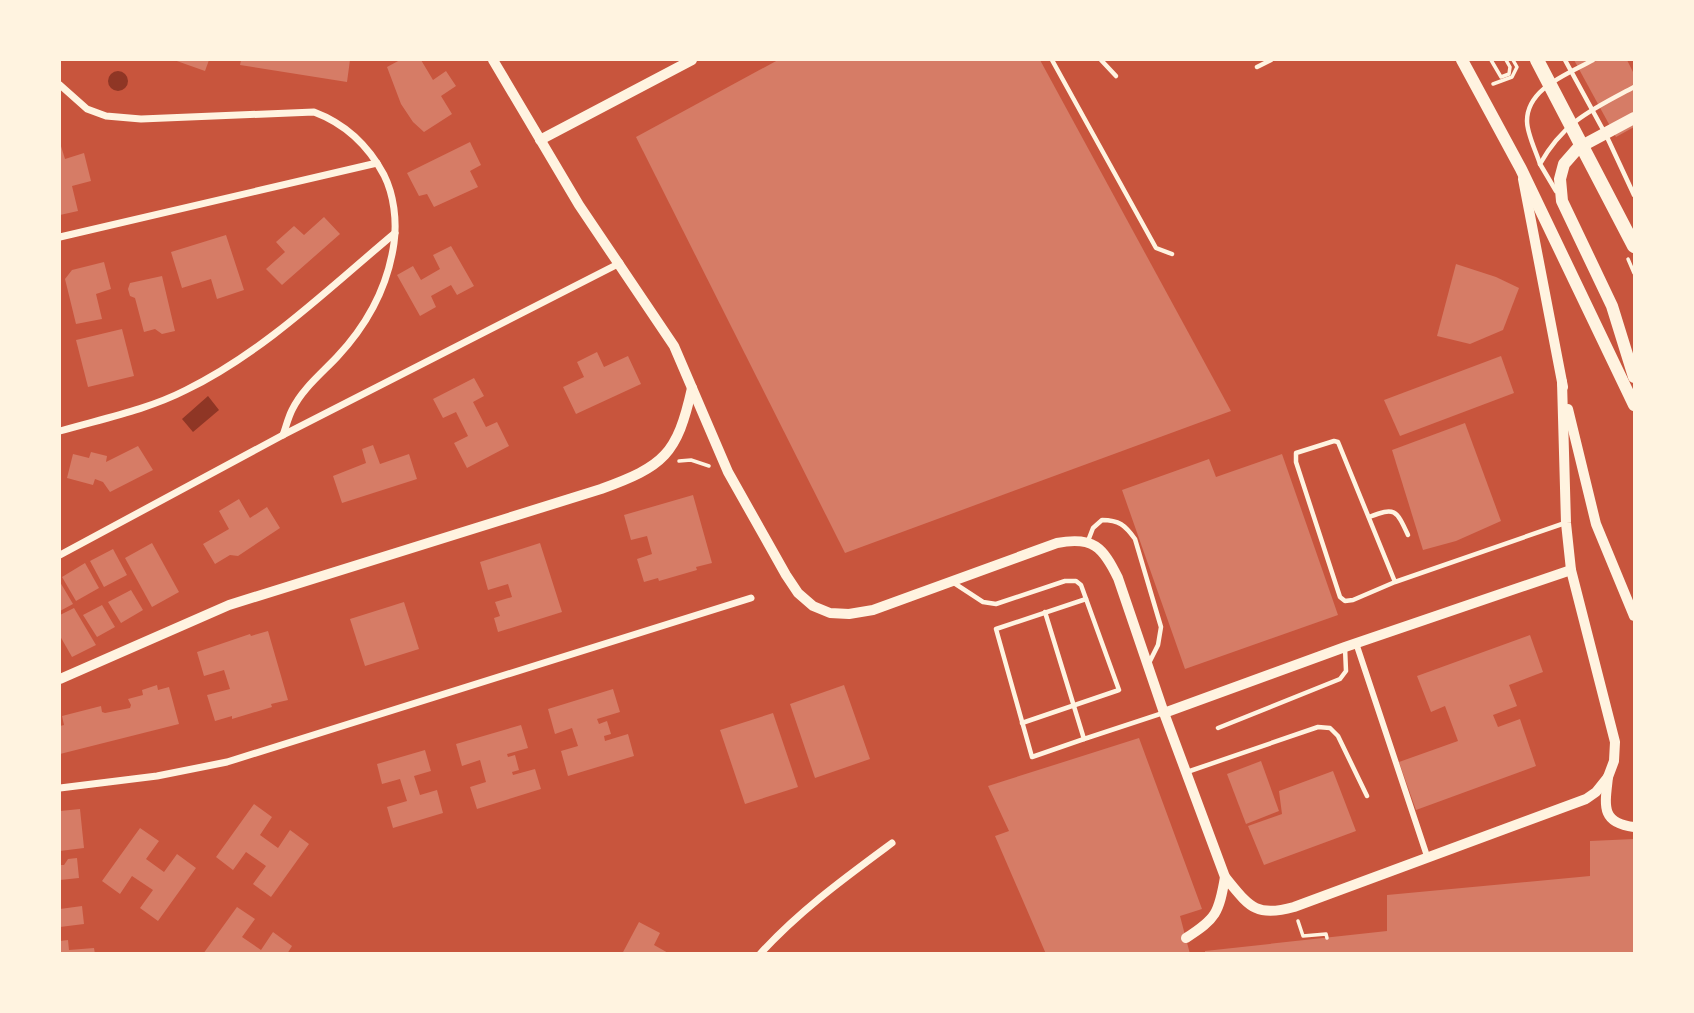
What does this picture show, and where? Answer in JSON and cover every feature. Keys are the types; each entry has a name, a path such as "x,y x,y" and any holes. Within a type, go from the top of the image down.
{"main road":[{"path":"1462,60 1521,169 1634,405"},
{"path":"1537,60 1634,246"},
{"path":"1634,118 1578,148 1564,164 1559,179 1562,201 1612,306 1634,377"}],"street":[{"path":"493,60 579,205 674,346 728,472 786,575 799,593 813,606 830,613 849,614 873,610 1057,543 1088,541 1099,548 1118,578 1164,713 1225,877 1243,899 1255,908 1273,913 1294,907 1427,856 1570,806 1596,792 1608,777"},
{"path":"540,140 692,60"},
{"path":"60,85 87,109 106,116 141,119 314,112 334,119 353,134 377,163 388,183 395,233 391,262 380,294 364,324 312,382 293,408 283,435"},
{"path":"60,237 377,163"},
{"path":"1521,169 1562,382 1596,524 1634,616"},
{"path":"60,431 185,391 239,361 395,233"},
{"path":"60,555 283,435 620,263"},
{"path":"1562,382 1566,523 1571,569 1615,742 1614,761 1608,777 1606,811 1611,820 1622,826 1634,827"},
{"path":"60,679 229,605 632,478 659,463 675,444 685,419 692,388"},
{"path":"1164,713 1571,569"},
{"path":"60,788 157,776 227,762 751,598"},
{"path":"1350,645 1427,856"},
{"path":"760,954 779,933 813,904 892,843"},
{"path":"1186,938 1209,923 1217,910 1225,877"}],"lane":[{"path":"1052,60 1156,248 1172,254"},
{"path":"1101,60 1116,76"},
{"path":"1257,67 1271,60"},
{"path":"1565,60 1607,137 1634,195"},
{"path":"1562,201 1540,164 1526,124 1529,105 1543,89 1593,60"},
{"path":"1540,164 1552,143 1580,116 1634,87"},
{"path":"1395,583 1338,442 1296,453 1296,462 1340,597 1345,601 1566,523"},
{"path":"1369,517 1388,510 1393,511 1401,519 1408,535"},
{"path":"1088,541 1093,528 1102,520 1116,520 1126,526 1135,538 1161,627 1158,645 1147,664"},
{"path":"953,582 983,602 996,604 1065,581 1081,584 1119,690 1023,723"},
{"path":"1086,599 996,629 1032,757 1164,713"},
{"path":"1045,612 1084,739"},
{"path":"1218,728 1340,679 1346,671 1350,645"},
{"path":"1187,772 1318,726 1330,728 1338,736 1367,796"}],"path":[{"path":"1491,60 1501,77 1509,74 1510,67 1506,60"},
{"path":"1478,90 1512,77 1517,67 1513,60"},
{"path":"659,463 691,460 728,472"},
{"path":"1294,907 1304,936 1326,933 1327,938"}],"shaded area":[{"path":"114,71 122,71 128,81 122,91 114,91 108,85 108,77"},
{"path":"208,396 219,410 193,432 182,419"}],"building":[{"path":"174,60 209,60 205,71"},
{"path":"241,60 350,60 347,82 240,65"},
{"path":"400,60 421,60 433,80 446,71 456,86 441,96 452,114 424,132 413,122 401,104 387,67"},
{"path":"778,60 1040,60 1231,411 845,553 636,137"},
{"path":"1574,60 1627,60 1634,74 1634,127 1616,137"},
{"path":"470,142 481,165 470,171 478,187 434,207 427,194 419,196 407,173"},
{"path":"60,143 65,159 84,153 91,181 72,186 78,211 60,215"},
{"path":"324,217 340,234 282,285 266,269 285,252 276,242 294,226 304,235"},
{"path":"226,235 244,290 217,299 211,279 182,288 171,252"},
{"path":"451,246 474,286 457,295 451,285 431,296 436,307 420,316 397,275 413,266 421,280 440,269 433,255"},
{"path":"104,262 111,289 96,294 102,319 76,324 65,279 72,270"},
{"path":"1456,264 1519,288 1503,330 1470,344 1437,336"},
{"path":"162,276 175,331 162,334 155,329 144,332 135,298 130,296 128,289 130,283"},
{"path":"122,329 134,376 88,387 76,340"},
{"path":"597,352 604,367 628,356 641,384 576,414 563,387 584,377 577,362"},
{"path":"1501,356 1514,393 1400,436 1384,400"},
{"path":"474,378 484,396 473,402 486,427 497,422 509,446 467,468 454,443 468,436 456,412 443,418 433,399"},
{"path":"1465,423 1501,521 1456,541 1423,550 1392,450"},
{"path":"373,445 380,464 409,454 417,479 342,503 333,476 366,463 362,449"},
{"path":"138,446 153,470 110,492 103,482 95,479 93,485 67,478 73,454 89,458 91,452 107,456 106,462"},
{"path":"1282,454 1338,615 1185,669 1122,490 1209,459 1216,477"},
{"path":"693,495 712,563 659,581 658,578 644,582 637,559 652,554 647,536 631,540 624,515"},
{"path":"239,499 250,518 267,507 280,528 238,556 230,555 215,564 203,544 229,529 219,511"},
{"path":"152,543 179,592 152,607 125,558"},
{"path":"540,543 562,612 498,632 494,618 500,616 495,602 512,597 508,584 488,590 480,562"},
{"path":"113,549 127,575 104,587 90,561"},
{"path":"85,563 99,588 76,601 62,577"},
{"path":"60,582 73,604 60,611"},
{"path":"131,590 143,610 121,623 108,602"},
{"path":"404,602 419,649 365,666 350,619"},
{"path":"102,605 115,627 97,637 83,615"},
{"path":"74,608 96,645 72,657 60,636 60,615"},
{"path":"268,631 288,700 232,719 232,716 215,721 207,695 230,689 224,670 204,676 197,652 250,634 251,636"},
{"path":"1530,635 1543,672 1509,685 1517,706 1493,715 1498,727 1520,719 1536,766 1416,810 1399,762 1458,741 1445,706 1431,712 1417,676"},
{"path":"157,685 158,690 169,687 179,724 60,754 60,726 64,725 62,716 101,706 102,712 105,713 130,708 128,699 143,695 142,690"},
{"path":"844,685 870,759 815,778 790,704"},
{"path":"613,689 620,712 597,719 599,724 607,721 611,734 604,736 605,741 628,734 634,756 568,776 561,751 578,746 572,728 555,734 548,709"},
{"path":"773,713 798,787 745,804 720,730"},
{"path":"521,725 528,748 507,754 508,757 515,755 519,770 512,772 513,775 535,769 541,789 477,809 470,787 486,782 480,760 462,766 456,744"},
{"path":"1139,738 1202,909 1180,916 1190,954 1046,954 995,836 1009,831 988,786"},
{"path":"425,750 431,771 414,776 420,795 437,790 443,813 393,828 387,807 407,801 400,779 382,784 377,764"},
{"path":"1261,761 1279,811 1246,824 1227,774"},
{"path":"1333,771 1356,831 1264,865 1248,826 1282,814 1279,791"},
{"path":"254,804 272,817 260,835 278,848 290,830 309,844 271,897 253,884 266,866 246,852 233,870 216,857"},
{"path":"80,809 84,848 60,851 60,811"},
{"path":"140,828 159,841 146,859 164,872 177,854 196,868 158,921 140,908 153,890 132,876 120,894 102,881"},
{"path":"1634,839 1634,954 1205,954 1205,951 1387,931 1387,895 1590,876 1590,841"},
{"path":"77,858 79,878 60,880 60,865 64,865 68,859"},
{"path":"82,906 84,924 60,927 60,909"},
{"path":"237,907 255,919 242,937 261,950 273,932 292,946 287,954 203,954"},
{"path":"639,922 660,933 654,945 670,954 622,954"},
{"path":"68,940 69,950 94,948 95,954 60,954 60,941"}]}
